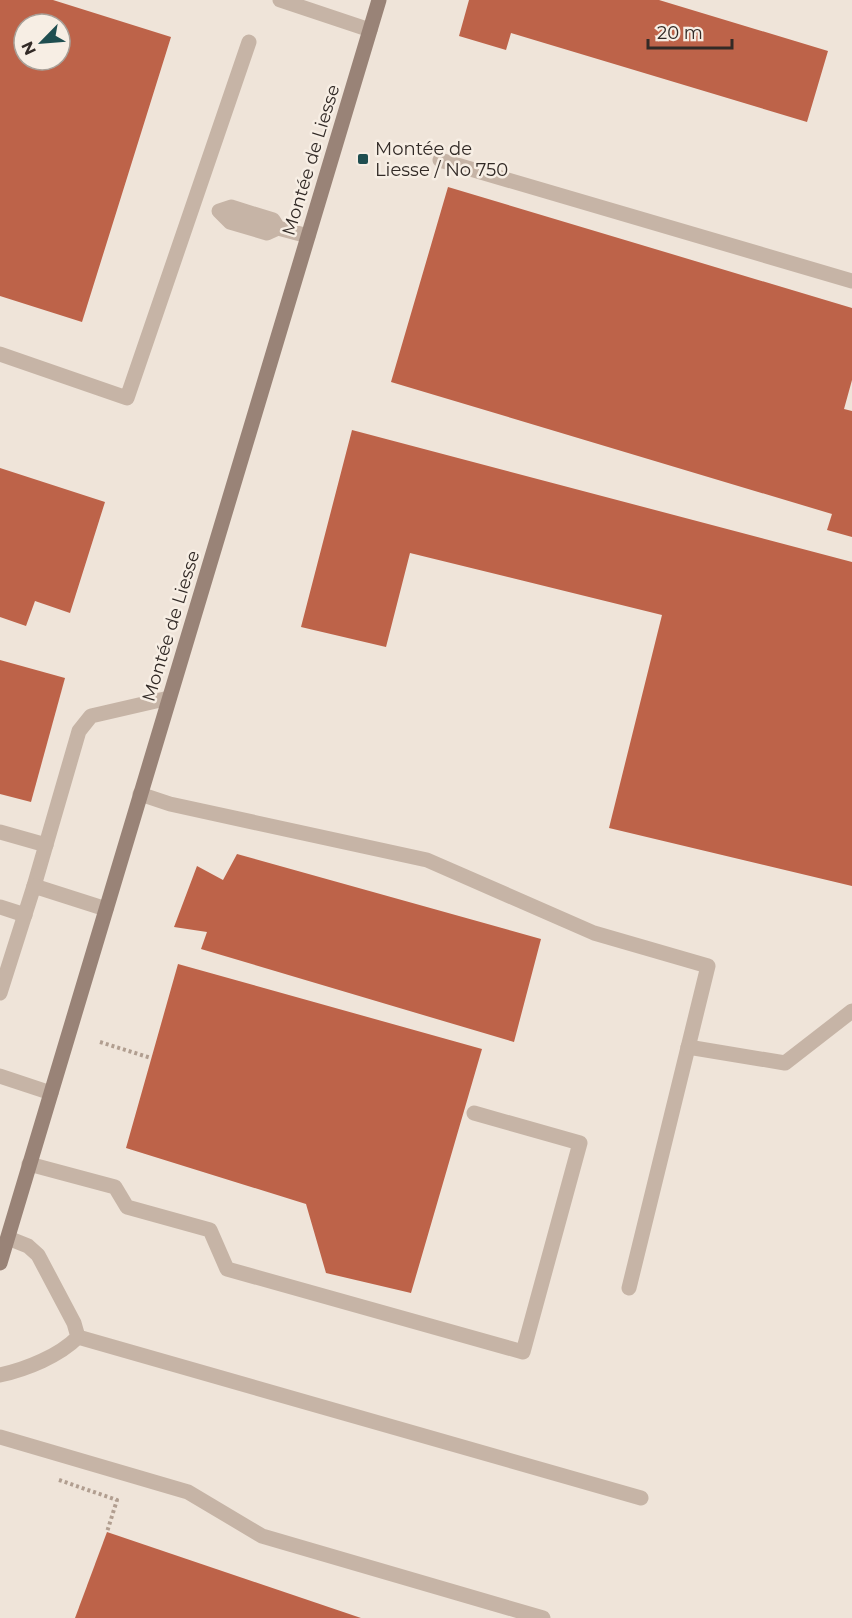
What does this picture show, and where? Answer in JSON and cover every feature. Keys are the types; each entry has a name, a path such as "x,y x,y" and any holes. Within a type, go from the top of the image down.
{"street":[{"name":"Montée de Liesse","path":"0,1263 380,0"}],"lane":[{"path":"280,0 370,30"},
{"path":"0,354 127,398 249,42"},
{"path":"440,160 852,281"},
{"path":"194,204 219,211 231,207 273,220 278,228 308,236"},
{"path":"0,993 79,730 91,716 169,698"},
{"path":"140,794 170,804 427,860 594,933 708,966 630,1288"},
{"path":"0,832 46,845"},
{"path":"34,886 106,909"},
{"path":"0,908 25,915"},
{"path":"688,1047 785,1063 852,1011"},
{"path":"0,1076 51,1093"},
{"path":"29,1164 115,1187 127,1207 210,1230 227,1269 523,1352 580,1143 474,1113"},
{"path":"8,1238 28,1246 38,1255 74,1323 78,1337"},
{"path":"0,1375 13,1372 54,1354 68,1347 78,1337"},
{"path":"78,1337 641,1498"},
{"path":"0,1437 188,1492 262,1536 543,1618"}],"path":[{"path":"100,1042 151,1058"},
{"path":"59,1480 117,1500 107,1532"}],"building":[{"path":"0,0 53,0 171,37 82,322 0,296"},
{"path":"469,0 659,0 828,51 807,122 511,33 506,50 459,36"},
{"path":"448,187 852,308 852,380 844,409 852,411 852,537 827,530 832,514 391,382"},
{"path":"352,430 852,562 852,886 609,828 662,615 410,553 386,647 301,627"},
{"path":"0,468 105,502 70,613 35,601 26,626 0,617"},
{"path":"0,660 65,678 31,802 0,794"},
{"path":"237,854 541,939 514,1042 201,949 207,932 174,927 197,866 223,880"},
{"path":"178,964 482,1049 411,1293 326,1273 306,1204 126,1148"},
{"path":"107,1532 361,1618 75,1618"}],"place":[{"name":"Montée de Liesse / No 750","path":"363,159"}]}
